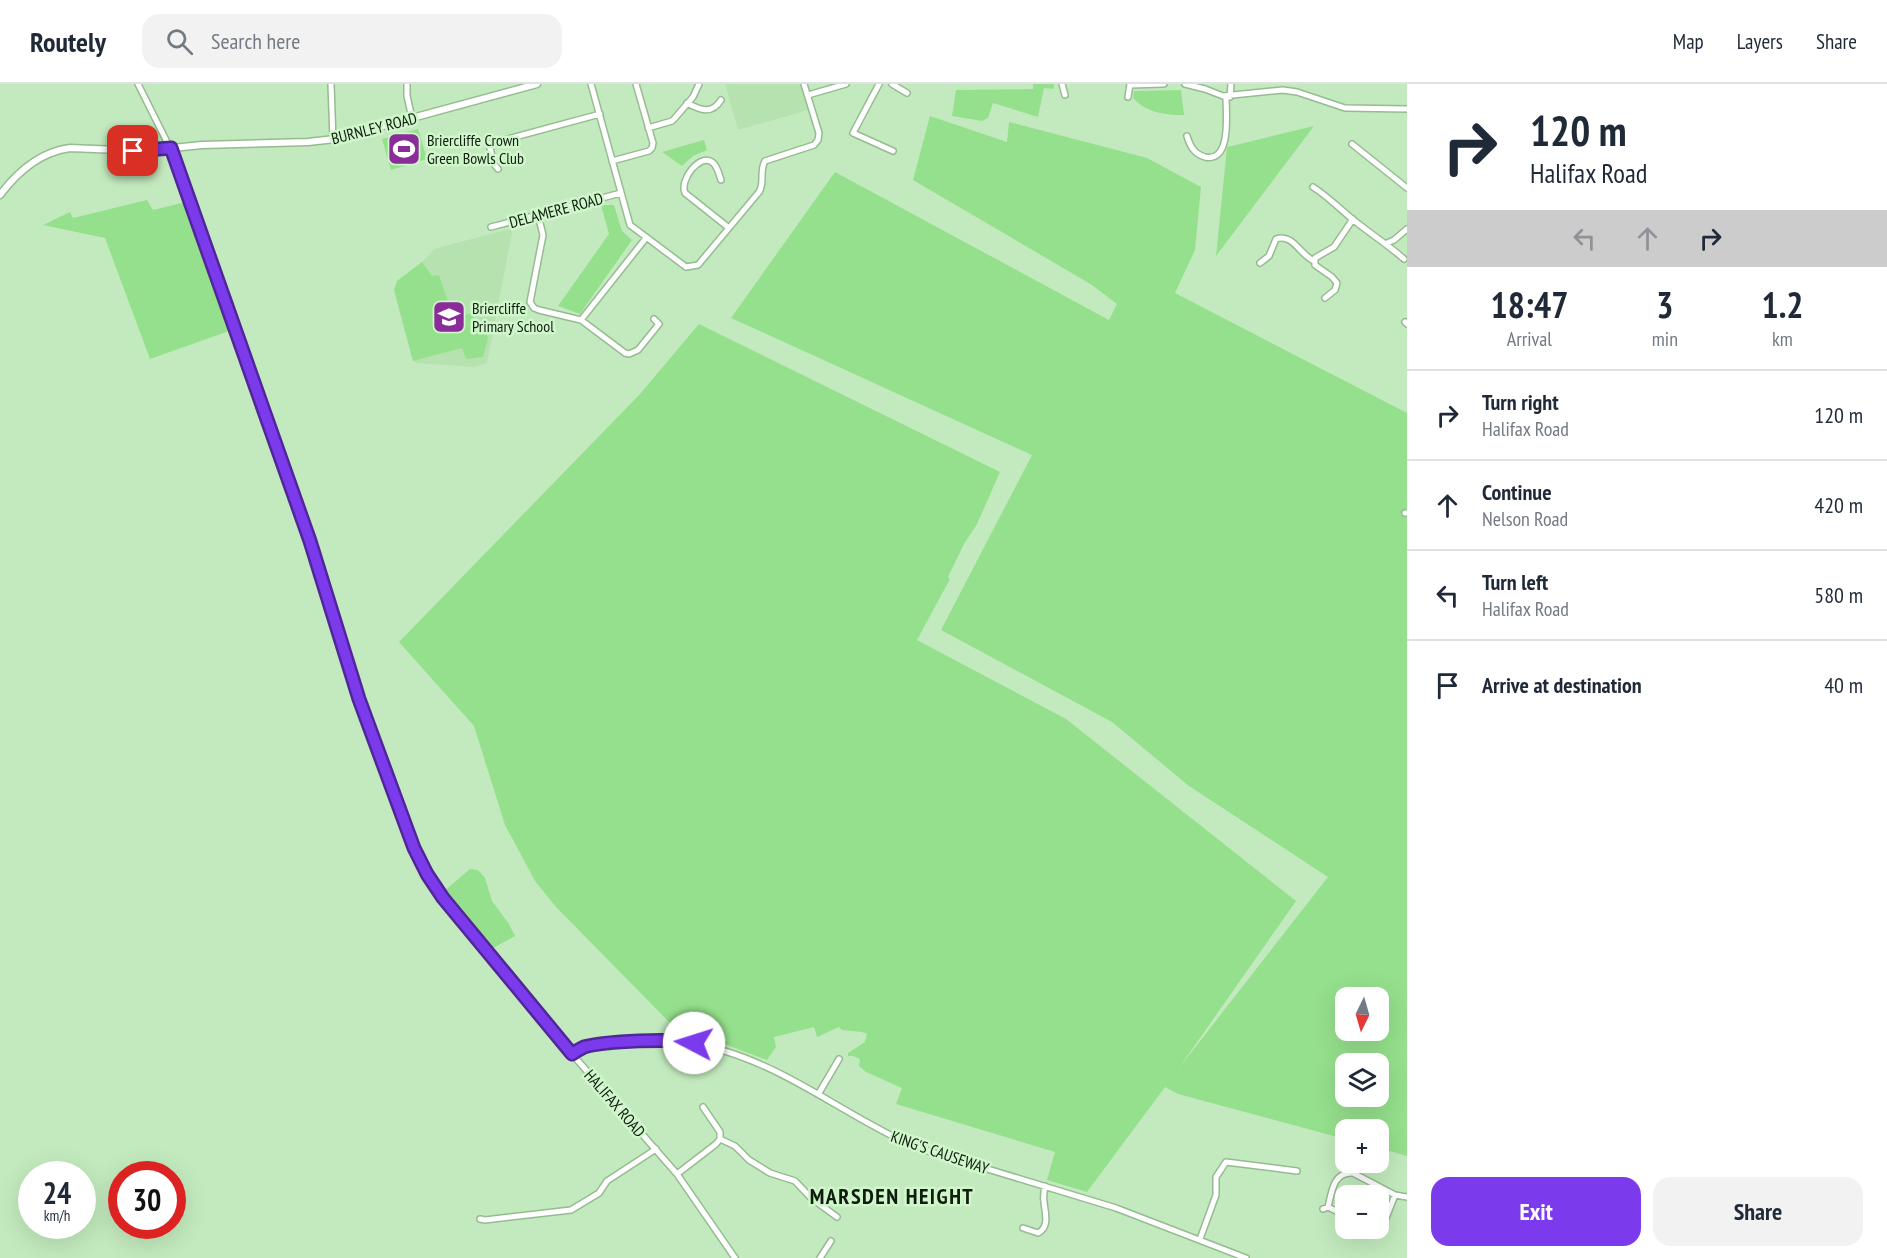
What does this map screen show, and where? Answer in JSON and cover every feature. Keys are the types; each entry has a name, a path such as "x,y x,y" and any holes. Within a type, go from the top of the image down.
{"street":[{"name":"HALIFAX ROAD","path":"138,84 171,148 310,541 359,699 414,848 427,874 443,898 572,1054 677,1174 735,1258"},
{"path":"331,84 333,140"},
{"path":"504,84 506,92"},
{"name":"BURNLEY ROAD","path":"171,148 333,140 537,84"},
{"path":"591,84 630,225 686,267 698,265 762,188 762,168 765,161 817,143 819,133 804,84"},
{"path":"612,162 650,150 652,143 636,84"},
{"path":"648,128 672,121 693,97 699,84"},
{"path":"808,95 846,84"},
{"path":"879,84 853,133 893,151"},
{"path":"892,84 907,93"},
{"path":"1062,84 1065,94"},
{"path":"1128,97 1130,84 1164,84"},
{"path":"1185,84 1228,97 1283,90 1345,108 1407,109"},
{"path":"1187,136 1191,147 1202,157 1211,158 1221,151 1225,141 1231,84"},
{"path":"1296,92 1297,84"},
{"path":"408,85 407,96 412,118"},
{"path":"687,103 707,111 721,103"},
{"path":"498,169 494,164 489,144 600,114"},
{"path":"1352,144 1361,147 1407,188"},
{"path":"0,195 29,164 61,149 143,151 171,148"},
{"path":"721,180 712,161 701,161 684,180 682,188 685,193 729,228"},
{"path":"1313,187 1387,243 1404,259"},
{"name":"DELAMERE ROAD","path":"491,228 621,193"},
{"path":"538,215 543,235 530,302 534,308 581,320 629,354 638,350 662,325 654,319"},
{"path":"1314,261 1318,255 1334,247 1353,219"},
{"path":"1387,243 1407,229"},
{"path":"1260,263 1269,256 1276,239 1283,237 1291,240 1303,254 1335,280 1335,290 1325,298"},
{"path":"581,320 646,238"},
{"name":"KING'S CAUSEWAY","path":"572,1054 583,1047 601,1044 684,1040 724,1050 753,1060 819,1093 880,1131 915,1147 1116,1208 1246,1258"},
{"path":"819,1093 839,1059"},
{"path":"677,1174 720,1139 720,1132 703,1107"},
{"path":"720,1139 735,1146 749,1160 770,1173 795,1181 811,1198 837,1217"},
{"path":"480,1219 571,1210 598,1193 607,1181 656,1149"},
{"path":"1200,1239 1216,1195 1216,1177 1226,1162 1297,1171"},
{"path":"1335,1211 1326,1208 1334,1184 1345,1172 1353,1173 1376,1185"},
{"path":"1023,1228 1038,1233 1042,1232 1047,1215 1043,1199 1045,1186"},
{"path":"1389,1192 1407,1197"},
{"path":"1389,1210 1395,1195"},
{"path":"820,1258 831,1241"}],"shaded area":[{"path":"725,84 801,84 808,110 738,130"},
{"name":"Briercliffe Primary School","path":"513,228 487,363 475,367 413,361 394,290 397,281 422,262 434,249"}],"green space":[{"path":"1033,84 1054,84 1054,89 1044,88 1038,117 993,103 988,118 982,121 952,116 956,90 1033,89"},
{"path":"1181,90 1184,115 1157,112 1144,107 1133,98 1134,91"},
{"path":"930,116 1007,142 1009,122 1147,158 1201,187 1195,250 1175,293 1407,413 1407,1156 1389,1151 1389,1119 1335,1119 1335,1136 1178,1094 1165,1087 1087,1192 1047,1180 1055,1152 896,1104 902,1088 866,1072 859,1066 860,1059 848,1056 848,1053 865,1042 867,1034 862,1032 842,1030 839,1027 817,1037 814,1027 774,1037 776,1047 767,1060 727,1045 678,1031 556,907 535,881 505,825 474,726 399,642 640,394 699,324 1000,472 977,524 964,544 948,577 950,579 917,640 1066,719 1296,901 1179,1068 1328,877 1189,786 1112,722 941,630 1032,455 731,318 835,172 1109,320 1117,304 1092,285 913,180"},
{"path":"1314,126 1216,256 1227,147"},
{"name":"Briercliffe Crown Green Bowls Club","path":"418,129 427,159 391,170 382,139"},
{"path":"704,140 707,150 693,156 682,166 662,152"},
{"path":"147,200 153,210 185,202 229,331 150,359 105,238 43,225 70,212 73,218"},
{"path":"601,205 614,205 622,231 632,240 580,314 558,306 609,234"},
{"path":"422,262 432,276 439,275 458,332 455,318 472,313 476,326 483,324 488,338 483,357 466,359 462,348 413,361 394,290 397,281"},
{"path":"470,869 478,870 485,878 492,901 515,936 488,951 442,893"}],"place":[{"name":"Briercliffe Crown Green Bowls Club","path":"404,149"},
{"name":"Briercliffe Primary School","path":"449,317"}],"district":[{"name":"MARSDEN HEIGHT","path":"892,1196"}],"route":[{"path":"133,151 171,148 179,177 310,541 359,699 414,848 427,874 443,898 572,1054 583,1047 601,1044 663,1040 684,1040 694,1043"}]}
